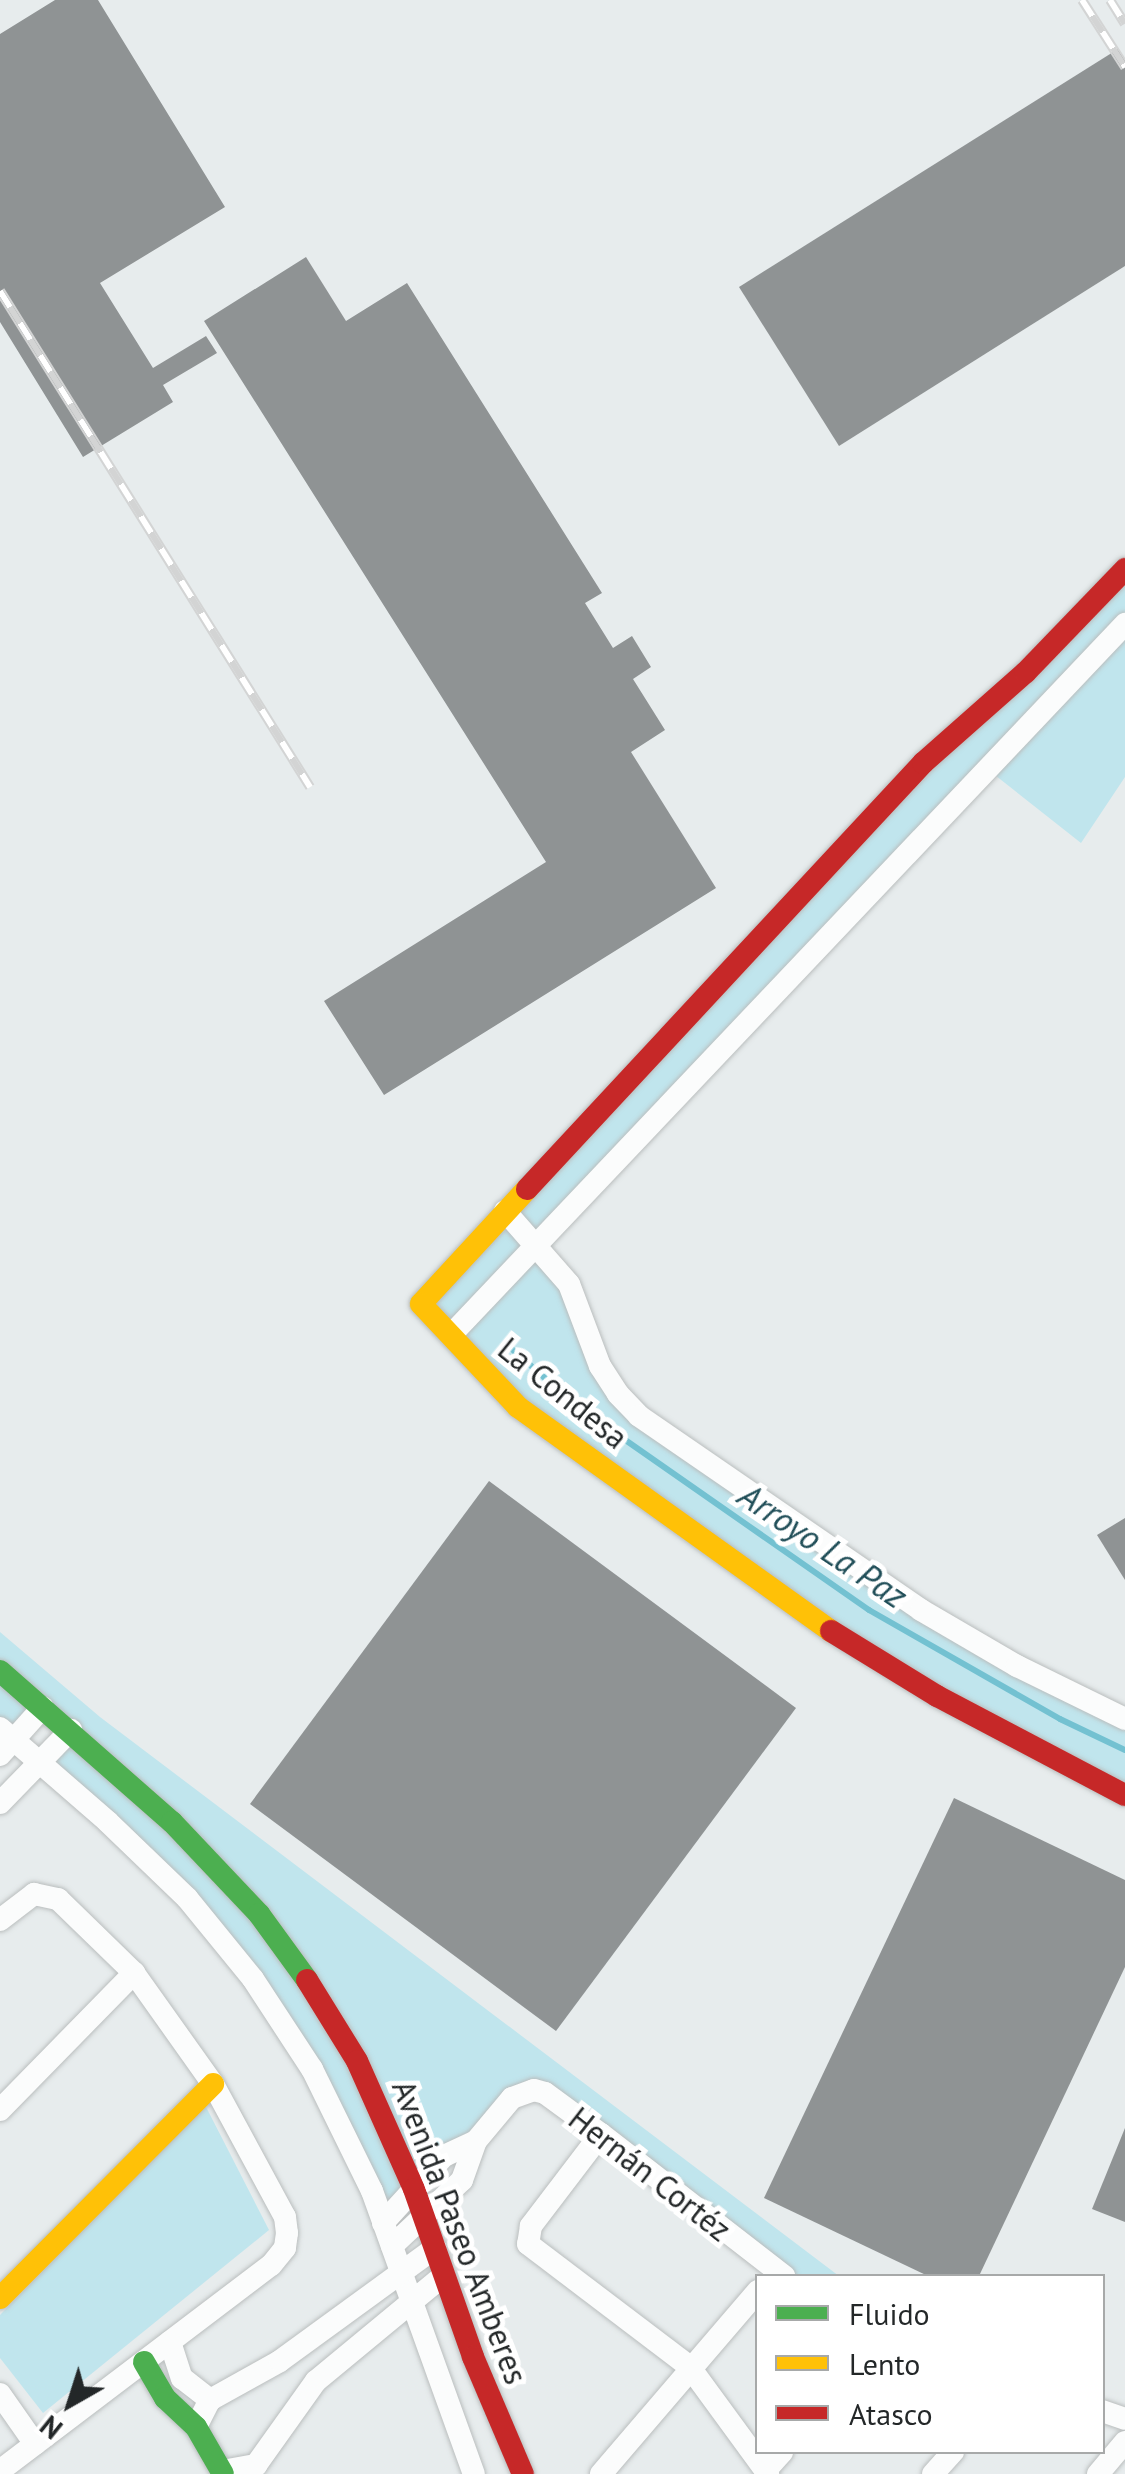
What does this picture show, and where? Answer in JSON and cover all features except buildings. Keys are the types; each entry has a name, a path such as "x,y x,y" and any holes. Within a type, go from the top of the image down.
{"street":[{"path":"505,1211 923,763 1026,672 1125,569"},
{"path":"451,1335 1125,624"},
{"name":"La Condesa","path":"1125,1719 1017,1666 921,1610 639,1416 618,1394 600,1366 569,1284 505,1211 421,1304 518,1407 801,1613 936,1696 1125,1795"},
{"name":"Avenida Paseo Amberes","path":"0,1671 172,1822 259,1914 313,1988 357,2061 414,2189 473,2357 523,2474"},
{"path":"5,1741 44,1708"},
{"path":"0,1803 71,1730"},
{"name":"Avenida Paseo Amberes","path":"5,1741 40,1762 187,1898 253,1978 338,2116 383,2222 474,2474"},
{"path":"0,1920 34,1894 58,1899 134,1973 213,2084 285,2217 287,2233 279,2257 0,2471"},
{"path":"0,2110 134,1973"},
{"path":"0,2298 213,2084"},
{"name":"Hernán Cortéz","path":"476,2140 512,2098 522,2092 545,2093 775,2274"},
{"path":"601,2134 530,2226 526,2238 531,2248 689,2366 767,2472"},
{"path":"383,2222 444,2156 476,2140"},
{"path":"392,2246 467,2172 476,2140"},
{"path":"196,2427 210,2400 280,2361 435,2248"},
{"path":"144,2362 165,2398 196,2427 222,2472 256,2469 316,2380 444,2275"},
{"path":"605,2472 689,2366 755,2294"},
{"path":"170,2342 182,2378 210,2400"},
{"path":"0,2394 36,2444"},
{"path":"1098,2474 1125,2442"},
{"path":"933,2474 950,2454"}],"shaded area":[{"path":"1125,569 1125,777 1081,843 986,768 537,1245 618,1394 854,1565 1125,1719 1125,1795 991,1726 518,1407 421,1304"},
{"path":"0,1632 100,1717 836,2274 781,2274 534,2090 383,2223 250,1975 40,1763 70,1731 43,1708 14,1740 0,1728"},
{"path":"205,2105 269,2230 43,2413 0,2358 0,2315"}],"waterway":[{"name":"Arroyo La Paz","path":"513,1350 578,1407 869,1610 1060,1719 1125,1750"}],"railway":[{"path":"1082,0 1125,67"},
{"path":"1110,0 1125,24"},
{"path":"0,291 310,787"}],"traffic: fast":[{"path":"0,1671 172,1822 259,1914 307,1980"},
{"path":"144,2362 165,2398 196,2427 223,2474"}],"traffic: slow":[{"path":"527,1189 421,1304 518,1407 831,1631"},
{"path":"0,2298 213,2084"}],"traffic: jam":[{"path":"527,1189 923,763 1026,672 1125,569"},
{"path":"831,1631 937,1696 1125,1795"},
{"path":"307,1980 357,2061 414,2189 473,2357 523,2474"}]}
